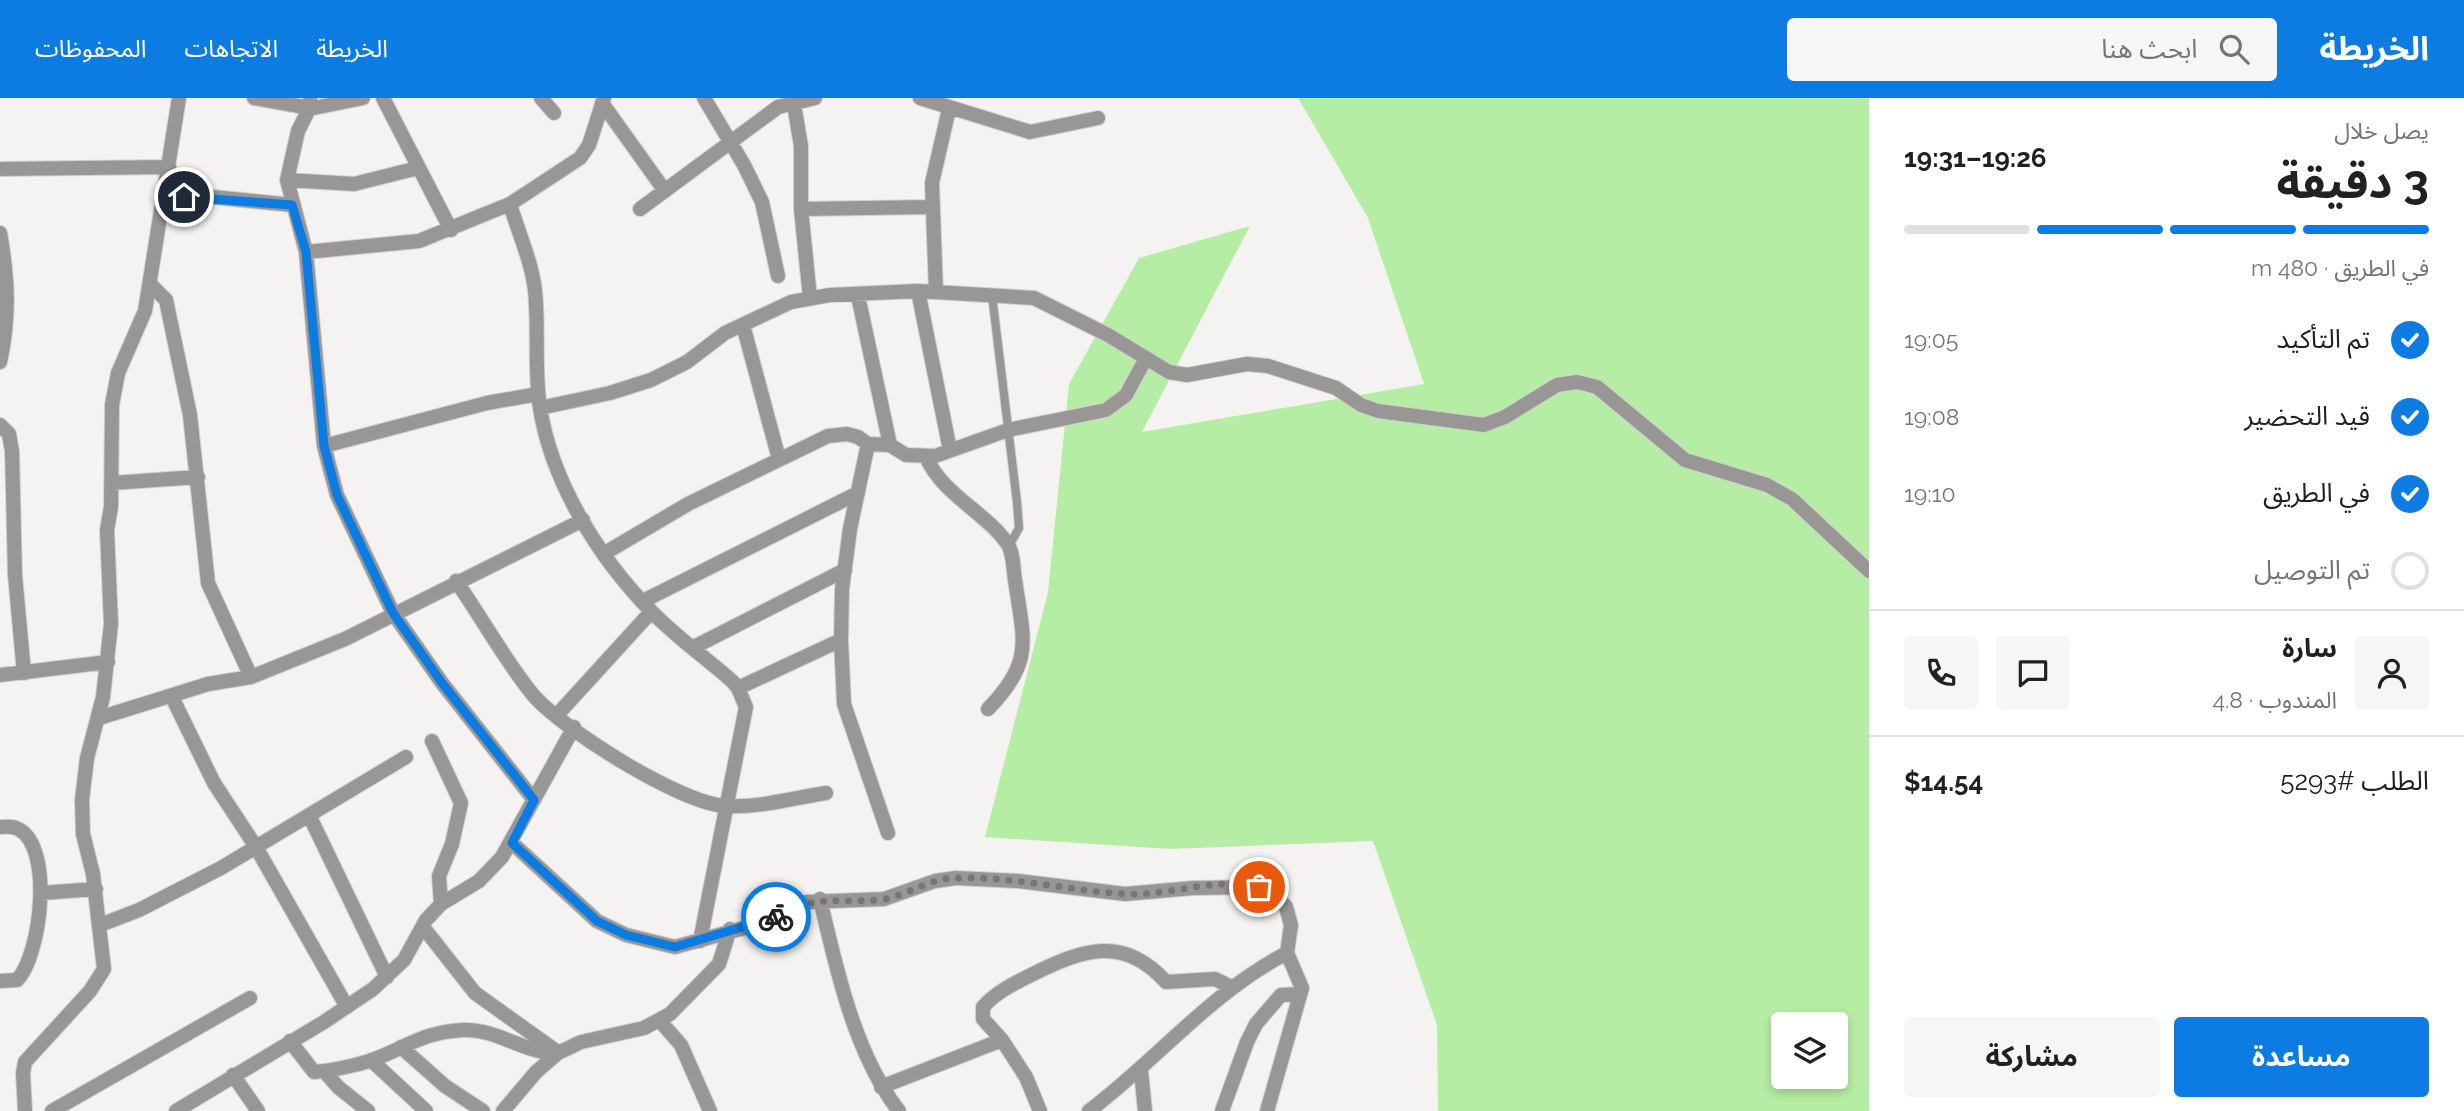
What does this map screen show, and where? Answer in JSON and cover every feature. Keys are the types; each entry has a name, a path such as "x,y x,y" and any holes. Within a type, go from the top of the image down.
{"street":[{"path":"25,1111 23,1073 29,1055 90,991 104,969 96,889 83,834 82,800 87,758 99,718 108,662 112,609 107,530 112,483 116,381 143,322 179,98"},
{"path":"254,98 310,103 363,98"},
{"path":"383,98 450,230"},
{"path":"541,98 554,113"},
{"path":"704,98 731,142 762,202 778,276"},
{"path":"640,209 783,103 815,98"},
{"path":"920,98 949,109 1037,133 1098,118"},
{"path":"603,100 665,191"},
{"path":"306,252 400,245 450,230 510,204 580,158 589,145 603,100"},
{"path":"794,101 801,146 801,209 810,298"},
{"path":"310,103 298,131 287,180 306,252 324,446 337,495 393,613 442,683 534,800"},
{"path":"936,292 931,207 936,159 949,109"},
{"path":"0,169 169,167"},
{"path":"287,180 354,184 418,168"},
{"path":"165,198 203,196 292,205"},
{"path":"510,204 535,292 539,401 553,458 583,520 605,553 647,607 738,688 746,707 700,941"},
{"path":"801,209 931,207"},
{"path":"0,233 9,289 7,329 0,362"},
{"path":"150,284 166,300 190,415 208,583 251,677"},
{"path":"324,446 487,403 539,401 610,393 651,380 687,362 710,344 791,302 810,298 918,291 992,295 1041,300 1108,335 1145,360 1169,372 1187,376 1247,363 1268,366 1336,388 1361,405 1378,411 1484,425 1505,417 1557,385 1577,382 1597,387 1685,460 1767,485 1792,499 1869,571"},
{"path":"918,291 950,450"},
{"path":"858,296 890,445"},
{"path":"743,325 779,459"},
{"path":"605,553 688,504 828,436 847,434 868,444 890,445 906,455 926,457 1008,430 1116,405 1131,388 1145,360"},
{"path":"0,425 9,434 12,451 15,575 24,673"},
{"path":"868,444 845,570 841,640 844,704 888,832"},
{"path":"926,457 934,474 1009,546 1023,653 1015,678 988,709"},
{"path":"112,483 198,477"},
{"path":"556,715 647,607 858,493"},
{"path":"99,718 208,684 251,677 345,639 456,581 583,520"},
{"path":"694,647 845,570"},
{"path":"456,581 526,686 556,715 668,788 708,803 726,806 762,804 826,793"},
{"path":"738,688 841,640"},
{"path":"0,675 108,662"},
{"path":"172,697 214,783 256,846 328,978 347,1007"},
{"path":"179,1110 347,1007 387,977 410,952 427,917 487,874 512,843 574,727"},
{"path":"432,741 461,803 452,844 439,876 441,905"},
{"path":"100,925 139,910 256,846 406,757"},
{"path":"309,815 387,977"},
{"path":"0,827 17,828 31,843 41,893 40,919 28,966 17,980 0,981"},
{"path":"512,843 597,921 626,935 675,947 766,920 820,899 884,899 934,881 956,878 1017,881 1125,894 1250,885 1272,892 1284,903 1291,925 1287,953 1300,981 1300,994 1267,1111"},
{"path":"41,893 96,889"},
{"path":"820,899 851,1010 881,1087 899,1111"},
{"path":"423,927 475,993 558,1053"},
{"path":"503,1111 536,1072 558,1053 581,1042 634,1031 660,1021 714,972 724,955 730,929"},
{"path":"1040,1111 1026,1077 1002,1040 986,1025 981,1014 983,1007 1013,985 1079,952 1095,950 1132,956 1172,984 1216,979 1231,987"},
{"path":"1089,1111 1141,1071 1231,987 1287,953"},
{"path":"1222,1111 1256,1024 1281,995 1300,994"},
{"path":"52,1111 250,998"},
{"path":"660,1021 681,1045 710,1111"},
{"path":"290,1041 312,1071 324,1071 371,1060 425,1036 477,1031 533,1050 558,1053"},
{"path":"881,1087 1002,1040"},
{"path":"401,1047 445,1086 483,1111"},
{"path":"371,1060 426,1111"},
{"path":"324,1071 338,1087 368,1111"},
{"path":"1141,1071 1145,1111"},
{"path":"233,1075 258,1111"}],"lane":[{"path":"992,295 1018,528 1009,546"}],"green space":[{"path":"1298,98 1869,98 1869,1111 1438,1111 1437,1025 1373,841 1170,849 985,837 1048,592 1069,384 1139,258 1250,226 1142,432 1424,384 1368,218"}],"way so far":[{"path":"776,917 807,902 820,899 884,899 934,881 956,878 1017,881 1125,894 1250,885 1259,887"}],"route":[{"path":"184,197 203,196 292,205 306,252 324,446 337,495 393,613 442,683 534,800 512,843 597,921 626,935 675,947 776,917"}]}
